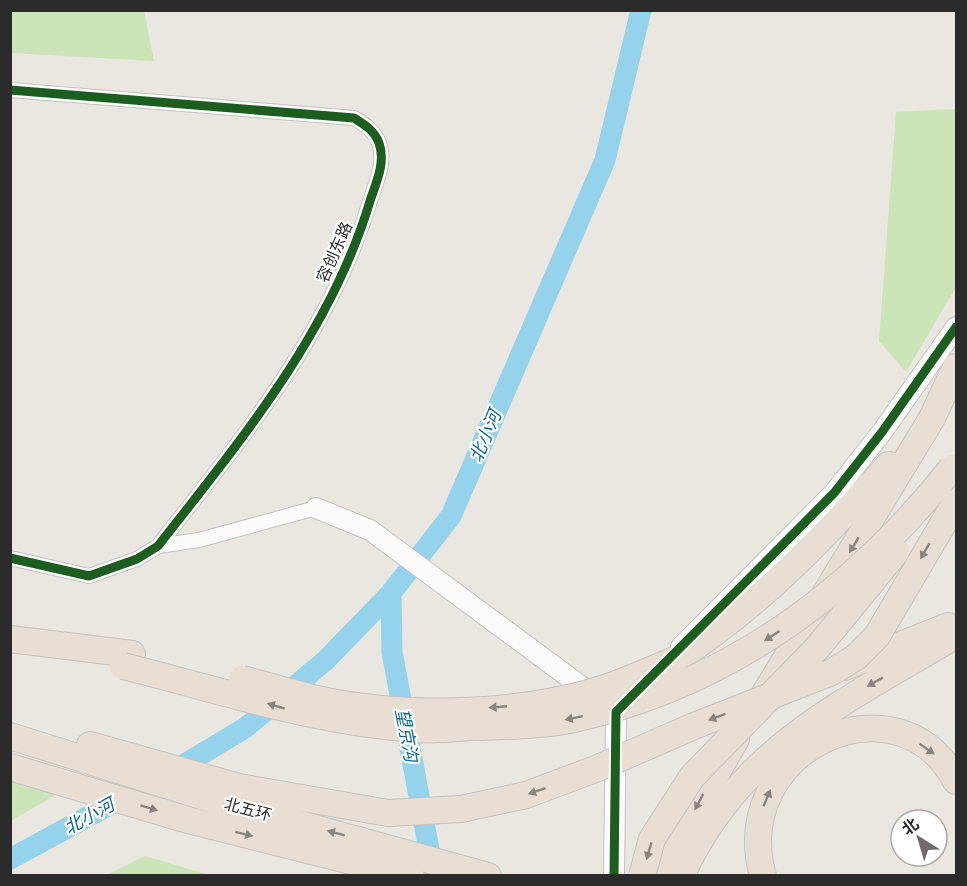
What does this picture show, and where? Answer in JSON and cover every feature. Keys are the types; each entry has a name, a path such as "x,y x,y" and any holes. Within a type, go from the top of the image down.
{"highway":[{"path":"667,876 675,846 710,783 932,418 957,367"},
{"path":"10,647 218,672 315,698 401,710 470,710 525,705 598,690 675,660 715,635 762,598 835,525 932,418"},
{"path":"10,639 127,660 298,712 418,730 507,726 573,719 637,701 700,676 745,654 797,620 870,559 913,517 954,465"},
{"path":"642,876 652,839 692,777 853,608 904,541 954,465"},
{"path":"832,672 856,657 877,636 957,502"},
{"path":"10,725 95,754 239,787 388,813 461,809 525,795 598,768 694,726 957,622"},
{"path":"681,876 714,815 748,775 796,732 845,699 957,635"},
{"path":"763,876 758,857 757,826 766,795 785,769 814,743 845,731 874,728 907,735 933,752 957,781"},
{"name":"北五环","path":"10,736 95,754 390,867"},
{"name":"北五环","path":"10,767 188,820 390,867 437,861 488,876"}],"street":[{"name":"容创东路","path":"10,90 354,118 370,127 379,144 381,166 362,230 323,313 269,401 158,546 127,563 89,576 10,558"},
{"path":"614,876 616,712 834,493 882,432 957,327"},
{"path":"158,546 200,540 316,508 369,530 616,712"}],"green space":[{"path":"10,11 144,11 154,61 11,53"},
{"path":"956,109 956,287 906,372 879,341 896,112"},
{"path":"11,777 62,791 11,821"},
{"path":"145,856 209,875 107,875"}],"waterway":[{"name":"北小河","path":"185,764 245,728 326,660 391,593 451,516 605,160 641,10"},
{"name":"望京沟","path":"391,593 392,652 434,876"},
{"name":"北小河","path":"10,859 163,776"}],"cycle path":[{"path":"10,90 354,118 372,131 381,150 381,165 377,180 353,249 308,340 251,425 158,546 137,559 89,576 10,558"},
{"path":"614,876 616,712 834,493 882,432 956,327"}]}
